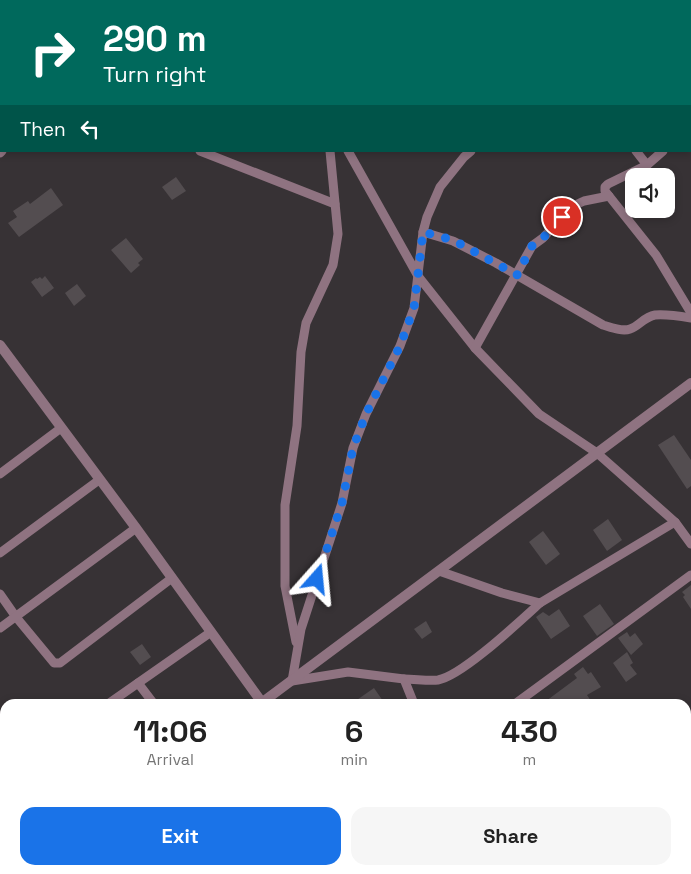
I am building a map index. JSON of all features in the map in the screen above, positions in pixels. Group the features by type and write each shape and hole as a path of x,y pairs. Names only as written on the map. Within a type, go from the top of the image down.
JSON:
{"street":[{"path":"203,152 335,204"},
{"path":"297,647 285,586 285,505 297,426 301,352 306,323 333,266 338,234 330,152"},
{"path":"349,152 418,276 475,348 539,414 597,453 675,522 691,544"},
{"path":"292,681 301,629 342,503 353,448 366,414 400,346 414,308 423,232 427,217 440,187 470,152"},
{"path":"637,152 647,165"},
{"path":"662,152 647,165 605,186 609,196 656,255 691,314"},
{"path":"475,348 532,246 543,238 571,207 584,201 609,196"},
{"path":"423,232 453,240 602,325 619,329 630,329 640,321 653,315 691,318"},
{"path":"0,346 136,528 259,699"},
{"path":"267,699 691,383"},
{"path":"0,474 61,428"},
{"path":"0,552 99,480"},
{"path":"292,681 348,672 404,679 440,680 462,668 484,652 540,603 675,522"},
{"path":"0,628 136,528"},
{"path":"439,571 502,593 540,603"},
{"path":"523,699 691,575"},
{"path":"0,594 16,617 54,663 60,663 172,578"},
{"path":"115,699 212,632"},
{"path":"404,679 412,699"},
{"path":"138,683 150,699"}],"building":[{"path":"176,177 186,191 172,200 162,187"},
{"path":"51,188 63,205 19,237 8,223 17,217 13,211 28,201 30,204"},
{"path":"126,238 143,259 138,263 140,265 131,273 111,250"},
{"path":"45,276 54,288 42,297 31,282 36,278 40,277 42,279"},
{"path":"77,284 86,296 74,306 65,293"},
{"path":"674,435 691,460 691,486 687,489 658,445"},
{"path":"608,519 622,540 607,551 593,530"},
{"path":"543,531 560,554 546,565 529,542"},
{"path":"691,585 691,609 682,592"},
{"path":"600,604 614,624 597,636 583,616"},
{"path":"559,609 570,626 551,639 536,617 543,612 549,616"},
{"path":"426,621 432,632 422,639 414,629"},
{"path":"627,632 630,637 635,633 643,644 631,655 618,638"},
{"path":"142,644 151,657 140,665 130,652"},
{"path":"627,652 633,663 630,665 637,674 626,682 613,663"},
{"path":"583,667 588,674 591,672 601,687 587,695 590,699 549,699 577,678 574,674"},
{"path":"374,688 382,699 358,699"}],"route":[{"path":"317,579 342,503 353,448 366,414 400,346 414,308 423,232 453,240 517,275 532,246 543,238 562,217"}]}
